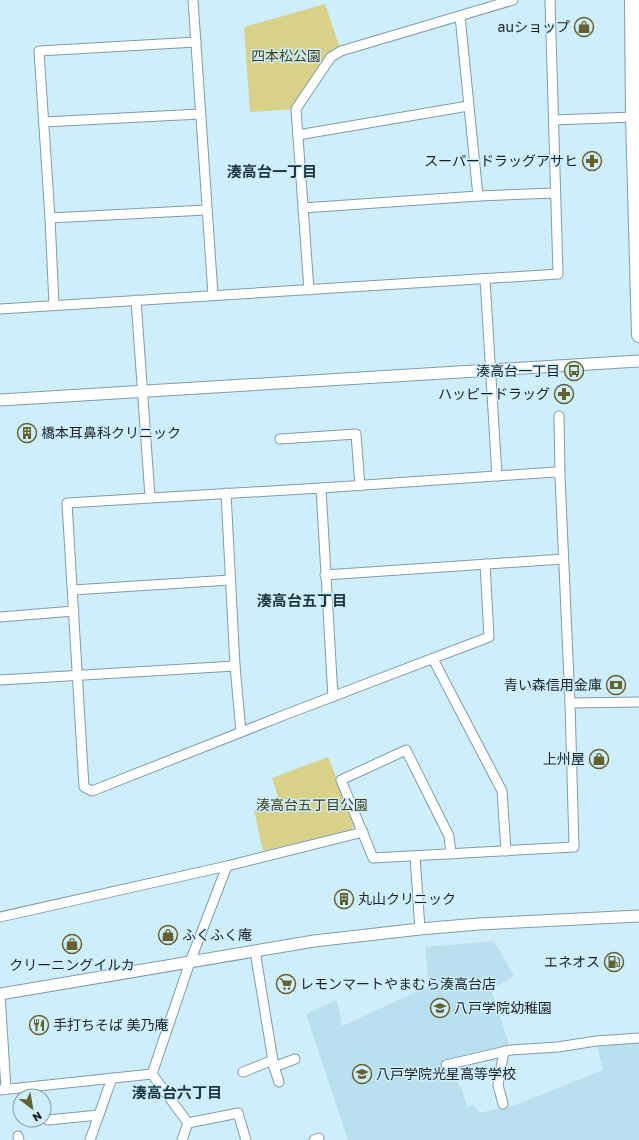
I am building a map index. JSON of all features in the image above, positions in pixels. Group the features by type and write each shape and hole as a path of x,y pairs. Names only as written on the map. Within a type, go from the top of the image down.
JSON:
{"main road":[{"path":"632,0 633,117 639,335"}],"street":[{"path":"193,0 206,210 213,295"},
{"path":"308,290 296,109 331,57 341,51 513,0"},
{"path":"0,309 558,274 550,0"},
{"path":"460,16 478,196"},
{"path":"54,305 39,51 196,42"},
{"path":"298,135 468,106"},
{"path":"44,122 200,114"},
{"path":"554,120 633,117"},
{"path":"303,208 478,196 555,193"},
{"path":"50,218 206,210"},
{"path":"485,279 497,476"},
{"path":"136,300 150,498"},
{"path":"0,400 639,361"},
{"path":"451,854 450,836 406,750 341,780 373,858 415,856 506,851 574,847 559,416"},
{"path":"280,439 356,434 360,486"},
{"path":"485,564 489,637 92,791 84,787 67,503 360,486 555,472 560,476"},
{"path":"321,488 333,697"},
{"path":"226,493 235,666 241,732"},
{"path":"325,575 563,559"},
{"path":"73,590 230,580"},
{"path":"0,617 74,611"},
{"path":"433,659 502,791 506,851"},
{"path":"0,680 235,666"},
{"path":"570,703 639,702"},
{"path":"0,917 227,866 363,832"},
{"path":"415,856 420,929"},
{"path":"152,1074 190,962 227,866"},
{"path":"0,994 314,941 478,924 639,916"},
{"path":"255,951 274,1064 279,1082"},
{"path":"0,987 3,1090 152,1074"},
{"path":"446,1065 504,1051 639,1038"},
{"path":"503,1104 498,1085 504,1051"},
{"path":"243,1072 295,1059"},
{"path":"152,1074 188,1123"},
{"path":"90,1140 112,1078"},
{"path":"188,1123 238,1113 246,1140"},
{"path":"52,1120 99,1115"},
{"path":"182,1140 188,1123"}],"shaded area":[{"name":"八戸学院光星高等学校","path":"494,941 514,976 491,989 511,1050 446,1066 462,1089 467,1107 474,1105 478,1113 513,1106 603,1070 596,1041 639,1038 639,1140 348,1140 306,1014 337,1000 342,1026 429,986 425,947"}],"green space":[{"name":"四本松公園","path":"325,4 341,51 296,109 250,112 244,27"},
{"name":"湊高台五丁目公園","path":"328,757 355,824 351,830 263,851 254,810 280,803 272,778"}],"place":[{"name":"auショップ","path":"584,27"},
{"name":"スーパードラッグアサヒ","path":"592,161"},
{"name":"湊高台一丁目","path":"574,371"},
{"name":"ハッピードラッグ","path":"564,394"},
{"name":"橋本耳鼻科クリニック","path":"27,433"},
{"name":"青い森信用金庫","path":"616,685"},
{"name":"上州屋","path":"599,759"},
{"name":"丸山クリニック","path":"344,899"},
{"name":"ふくふく庵","path":"168,935"},
{"name":"クリーニングイルカ","path":"72,944"},
{"name":"エネオス","path":"614,962"},
{"name":"レモンマートやまむら湊高台店","path":"286,984"},
{"name":"八戸学院幼稚園","path":"440,1008"},
{"name":"手打ちそば 美乃庵","path":"39,1025"},
{"name":"八戸学院光星高等学校","path":"362,1074"}],"district":[{"name":"湊高台一丁目","path":"272,172"},
{"name":"湊高台五丁目","path":"302,601"},
{"name":"湊高台六丁目","path":"177,1093"}]}
